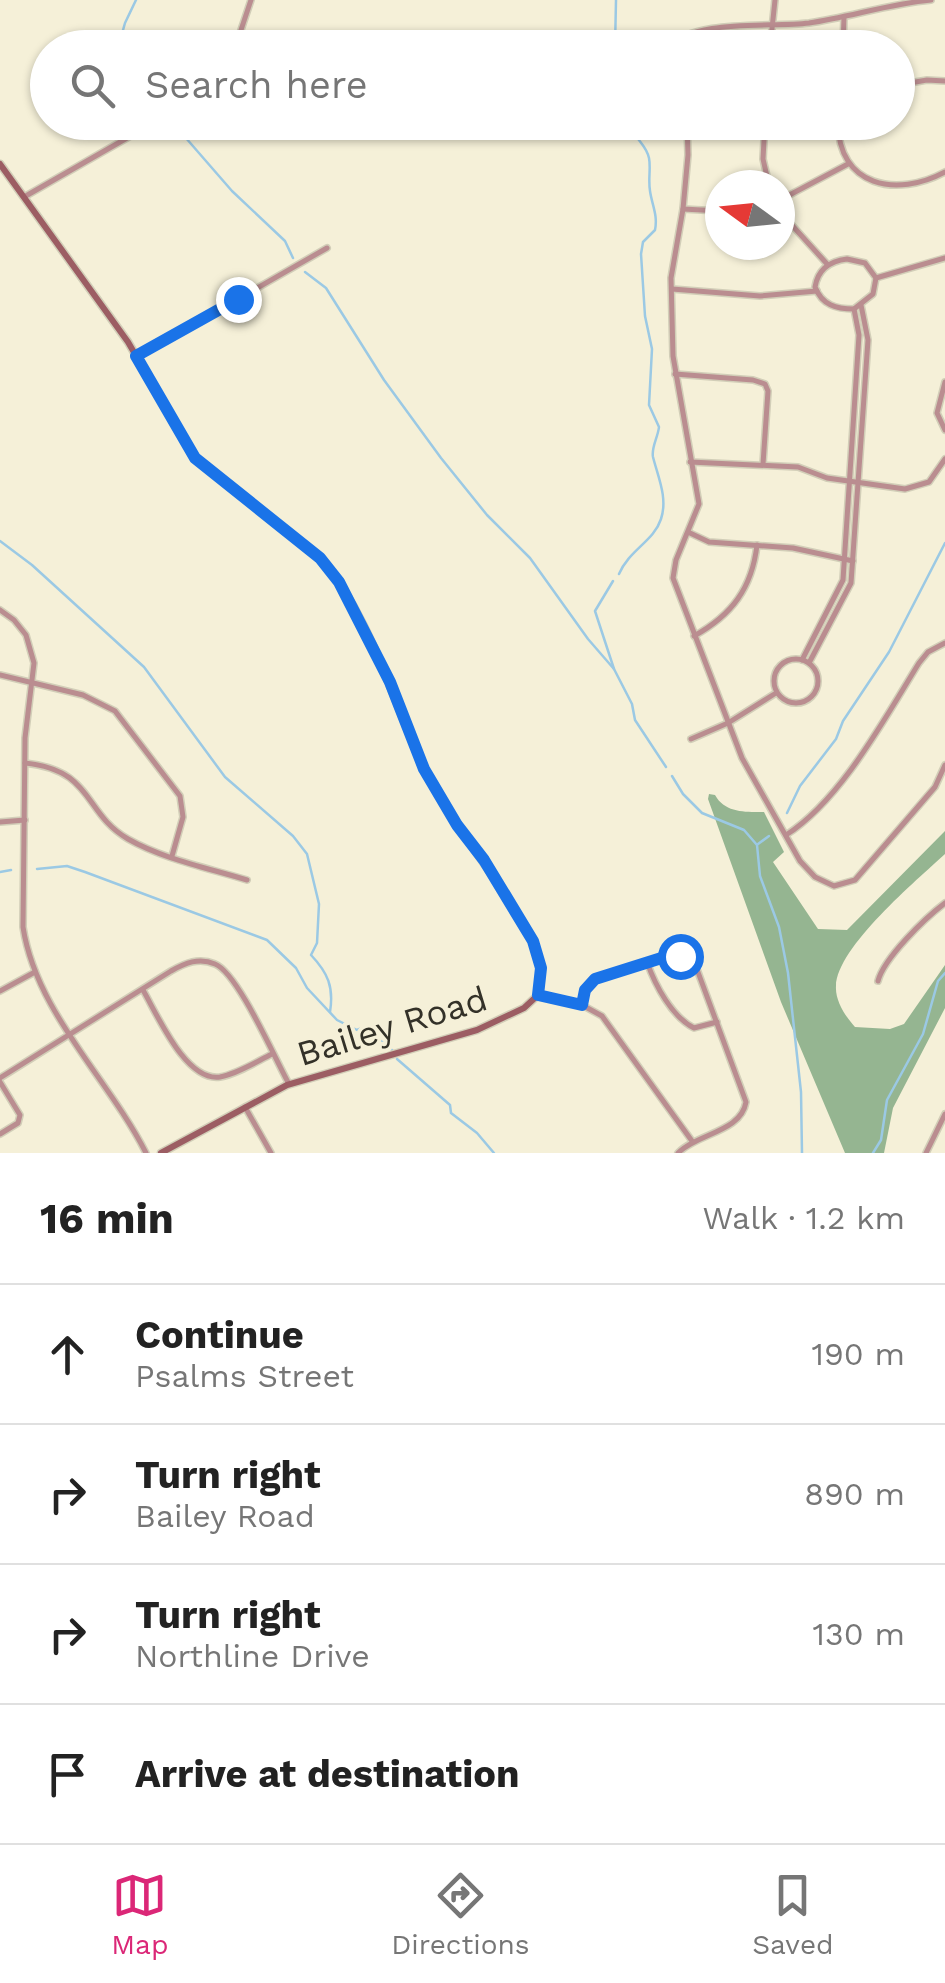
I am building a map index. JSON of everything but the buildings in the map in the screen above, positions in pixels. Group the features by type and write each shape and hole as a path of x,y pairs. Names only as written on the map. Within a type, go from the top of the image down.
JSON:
{"street":[{"path":"241,30 251,0"},
{"path":"771,30 775,0"},
{"path":"723,30 772,23 798,24 931,0"},
{"path":"844,17 844,30"},
{"path":"915,82 945,82"},
{"path":"24,197 124,140"},
{"path":"688,140 672,290 675,374 698,504 676,560 674,578 742,758 800,861 816,877 834,886 856,880 935,787 945,765"},
{"path":"764,140 766,170"},
{"path":"838,140 849,163 871,182 920,184 945,172"},
{"path":"795,192 849,163"},
{"name":"Bailey Road","path":"0,164 136,356 195,458 320,558 339,582 390,682 424,769 533,941 541,968 538,995 524,1008 477,1030 289,1084 161,1153"},
{"path":"683,208 705,210"},
{"path":"795,229 828,265"},
{"path":"136,356 327,248"},
{"path":"876,278 945,258"},
{"path":"841,260 859,261 870,267 876,278 873,294 857,307 830,306 817,291 816,281 828,265 841,260"},
{"path":"672,290 760,296 817,291"},
{"path":"806,662 840,588 859,335 857,307"},
{"path":"806,662 847,594 853,561 868,340 857,307"},
{"path":"675,374 765,384 768,390 763,464"},
{"path":"945,382 937,413 945,430"},
{"path":"690,462 798,466 827,478 896,489 922,486 935,476 945,459"},
{"path":"689,533 710,542 792,548 853,561"},
{"path":"694,636 716,624 740,598 754,564 756,545"},
{"path":"0,610 20,626 30,644 24,927 35,972 146,1153"},
{"path":"786,836 803,824 869,746 918,662 945,643"},
{"path":"793,660 806,662 816,674 811,698 788,702 776,693 778,670 793,660"},
{"path":"0,675 101,702 115,711 180,796 182,817 172,856"},
{"path":"691,739 728,723 776,693"},
{"path":"25,763 72,777 120,833 172,856 247,880"},
{"path":"0,822 24,820"},
{"path":"878,981 895,955 945,903"},
{"path":"582,1005 585,990 595,979 671,955 695,964 745,1094 745,1110 734,1123 692,1141 678,1153"},
{"path":"0,1134 18,1123 20,1115 0,1080 189,962 217,964 237,984 289,1084"},
{"path":"648,962 655,982 684,1022 694,1028 717,1022"},
{"path":"0,991 35,972"},
{"path":"143,990 186,1062 197,1072 210,1077 224,1076 272,1054"},
{"path":"538,995 582,1005 602,1016 692,1141"},
{"path":"244,1107 271,1153"},
{"path":"926,1153 945,1114"}],"green space":[{"path":"709,794 730,808 764,812 784,852 773,862 818,929 847,930 945,831 945,854 864,934 840,970 836,986 839,1003 855,1027 890,1029 904,1024 945,965 945,1008 893,1108 884,1153 845,1153 781,1002"}],"waterway":[{"path":"123,30 136,0"},
{"path":"615,30 616,0"},
{"path":"188,140 232,191 285,241 293,258"},
{"path":"619,574 658,527 663,503 653,454 659,427 649,405 652,349 645,316 641,254 643,242 655,230 656,220 649,187 649,158 640,140"},
{"path":"305,272 326,288 384,380 441,458 487,515 530,558 614,669"},
{"path":"0,541 32,565 144,667 225,777 293,836 307,854 319,904 317,943 311,955 328,981 330,1012"},
{"path":"787,813 800,786 836,739 843,721 889,652 945,543"},
{"path":"613,581 595,611 635,720 666,767"},
{"path":"672,776 702,813 744,830 757,845 760,876 779,927 788,973 801,1092 802,1153"},
{"path":"758,844 769,836"},
{"path":"37,869 67,866 267,940 296,968 307,988 337,1020 357,1030 364,1027 393,1051"},
{"path":"0,872 11,870"},
{"path":"873,1153 881,1140 887,1100 923,1034 938,981 945,973"},
{"path":"397,1059 450,1105 451,1113 477,1133 494,1153"}],"route":[{"path":"238,299 136,356 195,458 320,558 339,582 390,682 424,769 533,941 541,968 538,995 582,1005 585,990 595,979 671,955 680,956"}]}
